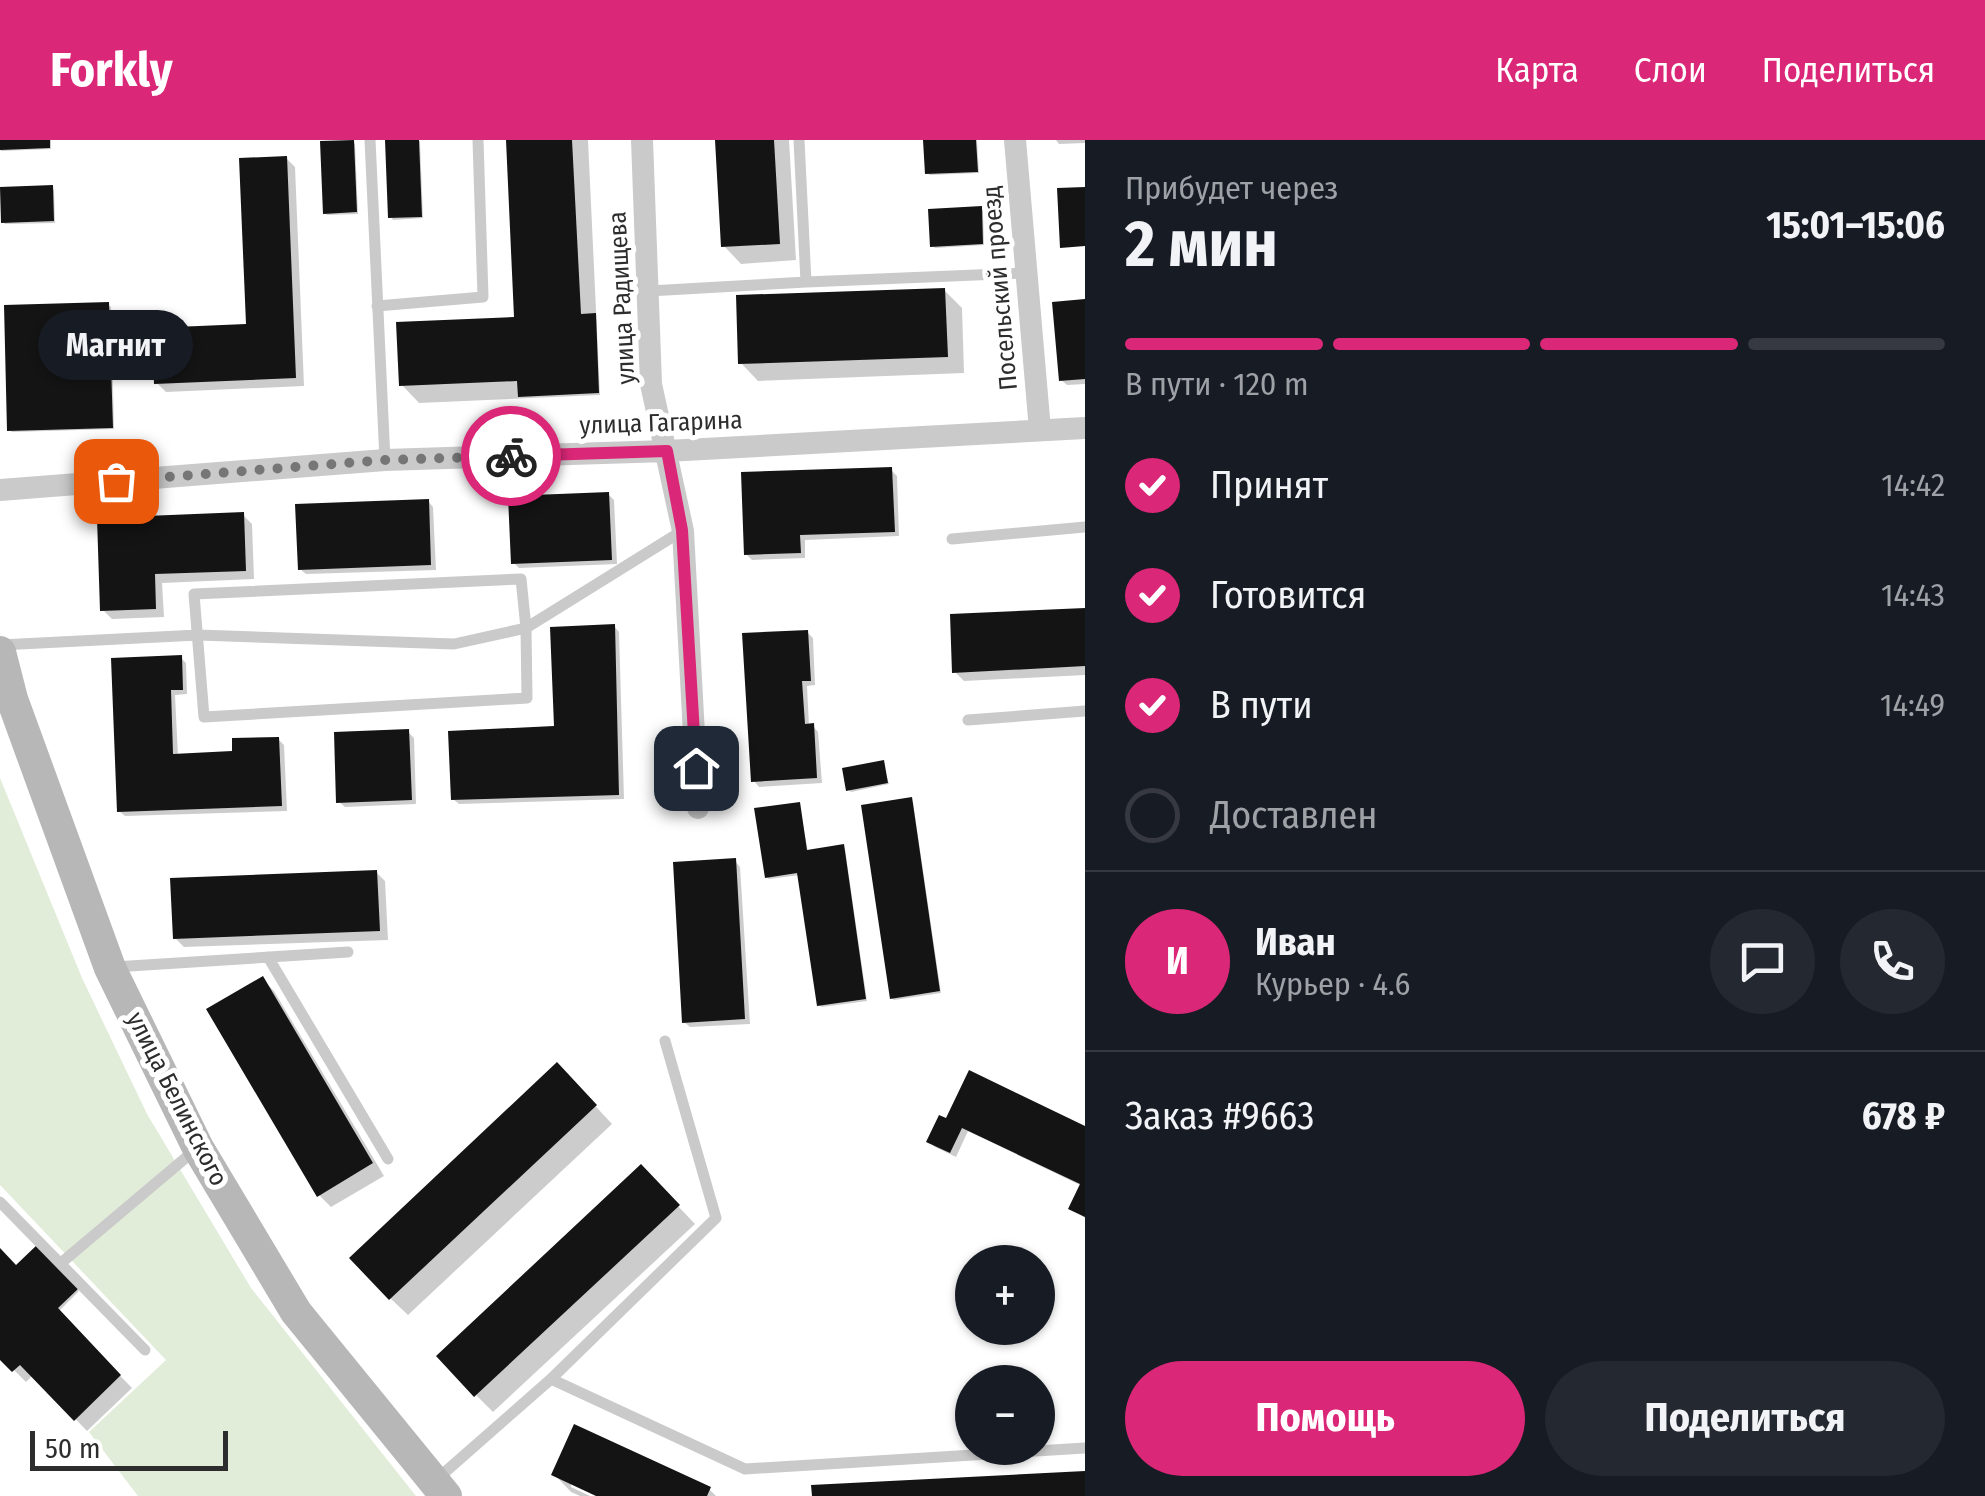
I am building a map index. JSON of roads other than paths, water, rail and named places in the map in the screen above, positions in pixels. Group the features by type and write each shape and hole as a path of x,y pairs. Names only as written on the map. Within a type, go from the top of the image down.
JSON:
{"street":[{"name":"улица Радищева","path":"642,140 651,384 682,530 698,808"},
{"name":"Посельский проезд","path":"1015,140 1040,430"},
{"name":"улица Гагарина","path":"0,490 385,460 667,451 1085,428"},
{"name":"улица Белинского","path":"0,648 12,699 110,968 198,1148 296,1312 440,1489"}],"lane":[{"path":"370,140 385,460"},
{"path":"377,306 483,297 478,140"},
{"path":"798,140 806,282"},
{"path":"648,291 1026,273"},
{"path":"952,539 1085,527"},
{"path":"0,648 198,635 454,644 526,628 682,530"},
{"path":"521,580 526,628 527,698 204,717 194,594 521,580"},
{"path":"968,720 1085,711"},
{"path":"110,968 348,952"},
{"path":"268,957 388,1159"},
{"path":"440,1489 716,1218 665,1041"},
{"path":"61,1264 198,1148"},
{"path":"0,1202 146,1350"},
{"path":"550,1379 745,1470 1085,1448"}],"place":[{"name":"Магнит","path":"116,481"}]}
